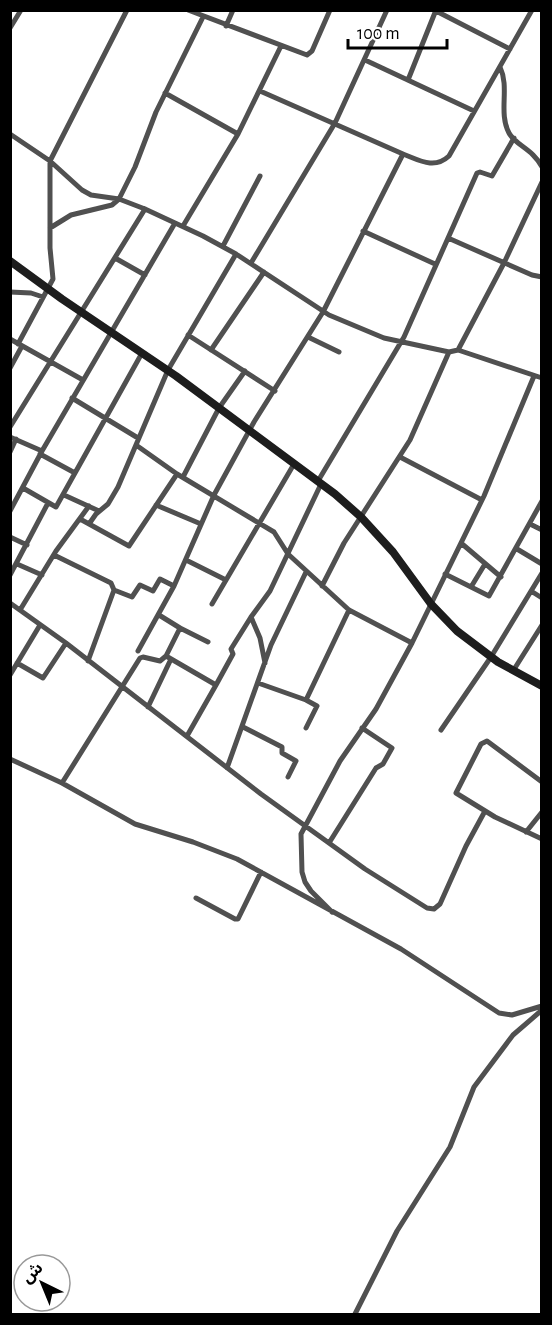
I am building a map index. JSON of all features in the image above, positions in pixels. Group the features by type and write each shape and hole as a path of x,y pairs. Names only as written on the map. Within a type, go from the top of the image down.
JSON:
{"street":[{"path":"10,28 21,10"},
{"path":"10,368 54,275 50,228 50,161 127,10"},
{"path":"188,10 309,55 330,10"},
{"path":"226,26 233,10"},
{"path":"251,263 335,123 387,10"},
{"path":"260,91 403,154 430,164 443,161 451,153 532,10"},
{"path":"408,80 436,11 510,49"},
{"path":"50,228 71,215 112,205 119,199 135,167 151,123 203,17"},
{"path":"183,226 238,134 281,46"},
{"path":"365,60 474,111"},
{"path":"500,68 504,78 504,115 509,133 533,153 542,167"},
{"path":"165,93 238,134"},
{"path":"10,134 50,161 82,190 101,197 119,199 146,209 223,246 323,312 361,330 400,342 449,352 458,350 539,377 412,643 376,709 340,761 305,826 300,842 305,882 332,912"},
{"path":"187,736 233,654 231,649 267,596 320,482 400,342 477,172 492,176 513,138"},
{"path":"138,651 174,586 214,495 249,432 323,312 403,154"},
{"path":"223,246 260,176"},
{"path":"458,350 504,263 542,182"},
{"path":"10,427 146,209"},
{"path":"10,511 72,398 175,223"},
{"path":"363,231 435,264"},
{"path":"448,238 531,275 542,277"},
{"path":"89,524 108,504 118,487 168,370 236,254"},
{"path":"115,258 145,275"},
{"path":"10,261 168,370 249,432 320,482 361,517 407,569 431,604 457,631 491,657 542,686"},
{"path":"211,350 264,272"},
{"path":"10,292 31,293 44,297"},
{"path":"188,335 275,391"},
{"path":"309,337 339,352"},
{"path":"10,339 83,380"},
{"path":"322,586 361,517 400,457 434,390 449,352"},
{"path":"23,488 56,507 142,353"},
{"path":"80,519 129,546 156,505 180,475 219,408 245,371"},
{"path":"72,398 138,438"},
{"path":"10,452 13,438 75,473"},
{"path":"136,445 180,475 274,532 288,554 349,610 412,643"},
{"path":"400,457 482,500"},
{"path":"212,604 294,464"},
{"path":"64,495 99,511"},
{"path":"445,574 489,596 542,501"},
{"path":"10,575 48,503"},
{"path":"156,505 201,524"},
{"path":"20,610 54,555 89,506"},
{"path":"530,524 542,530"},
{"path":"10,537 27,544"},
{"path":"461,543 501,577"},
{"path":"517,549 542,564"},
{"path":"54,555 111,583 114,590 88,661"},
{"path":"186,560 226,580"},
{"path":"17,564 42,575"},
{"path":"471,587 485,564"},
{"path":"227,768 271,645 306,572"},
{"path":"441,730 491,657 542,573"},
{"path":"114,590 132,597 140,585 153,591 160,579 174,586"},
{"path":"531,591 542,598"},
{"path":"10,603 66,643 305,826 365,869 427,908 434,909 440,904 466,846 485,811"},
{"path":"306,700 349,610"},
{"path":"159,615 208,642"},
{"path":"251,617 260,638 265,664"},
{"path":"10,675 40,625"},
{"path":"513,670 542,625"},
{"path":"147,707 180,628"},
{"path":"17,663 43,678 66,643"},
{"path":"62,783 140,658 160,661 168,658"},
{"path":"168,658 216,686"},
{"path":"258,683 317,705 306,728"},
{"path":"243,727 282,747 282,753 296,760 288,777"},
{"path":"329,843 376,768 383,764 392,748 362,728"},
{"path":"542,782 490,742 483,742 456,794 542,839"},
{"path":"10,759 62,783 135,824 194,842 237,859 401,949 499,1013 512,1015 542,1005"},
{"path":"526,831 542,812"},
{"path":"196,898 235,920 238,919 261,872"},
{"path":"355,1314 397,1231 450,1147 474,1087 513,1035 542,1010"}]}
